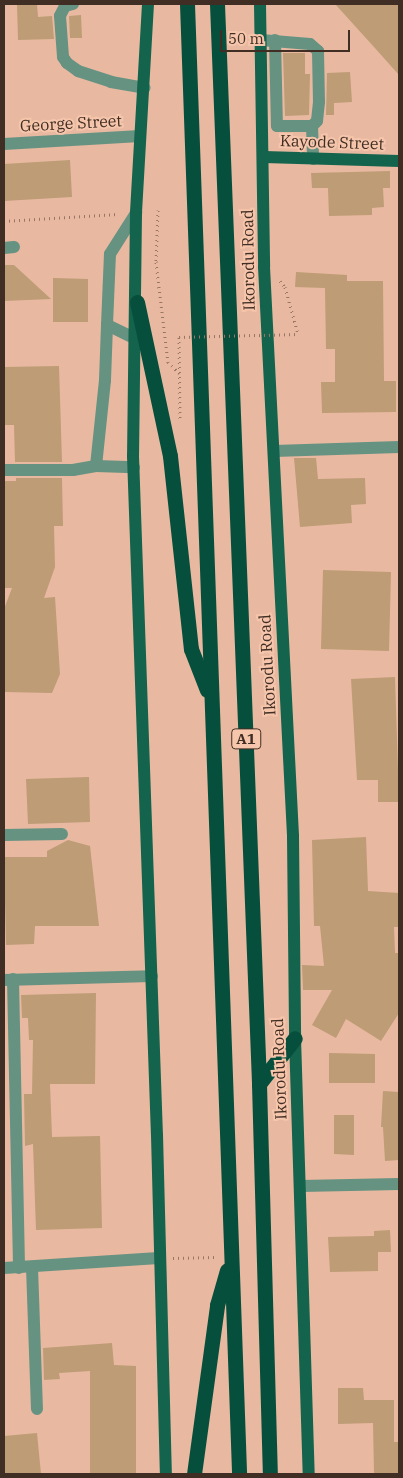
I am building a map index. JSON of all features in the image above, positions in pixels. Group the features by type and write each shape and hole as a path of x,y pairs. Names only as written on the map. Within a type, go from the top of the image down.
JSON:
{"highway":[{"name":"A1","path":"187,4 239,1474"},
{"name":"Ikorodu Road","path":"217,4 259,1084 270,1474"},
{"path":"137,302 170,456 191,649 211,702"},
{"path":"259,1084 295,1038"},
{"path":"194,1474 217,1305 230,1257"}],"main road":[{"path":"148,4 136,213 137,302 134,338 134,467 152,976 166,1474"},
{"name":"Ikorodu Road","path":"260,4 264,156 264,267 293,836 295,1038 309,1474"},
{"name":"Kayode Street","path":"264,156 399,161"}],"street":[{"path":"73,4 65,6 60,16 63,57 67,63 78,71 106,80 144,88"},
{"path":"261,40 275,40 310,44 318,51 319,102 317,121 312,126 277,126 275,40"},
{"path":"312,126 314,159"},
{"name":"George Street","path":"4,144 140,136"},
{"path":"96,466 107,325 110,254 136,213"},
{"path":"107,325 134,338"},
{"path":"274,451 399,448"},
{"path":"4,470 73,470 96,466 134,467"},
{"path":"4,835 62,834"},
{"path":"37,1409 25,1267 8,980 152,976"},
{"path":"301,1186 399,1184"},
{"path":"4,1268 160,1258"}],"path":[{"path":"158,210 156,262 168,362 179,373"},
{"path":"4,221 136,213"},
{"path":"180,428 179,337 298,334 286,287"},
{"path":"160,1258 230,1257"}],"building":[{"path":"37,4 38,17 52,16 54,39 18,40 17,5"},
{"path":"335,4 399,4 399,75 374,47"},
{"path":"81,15 82,38 70,38 69,16"},
{"path":"283,53 305,53 305,74 310,74 309,115 285,116"},
{"path":"350,72 352,102 334,103 334,115 326,115 327,73"},
{"path":"70,160 72,197 4,201 4,164"},
{"path":"390,171 390,188 383,188 384,207 372,208 372,215 329,216 328,188 312,188 311,173"},
{"path":"4,265 14,265 51,299 4,301"},
{"path":"296,272 347,275 347,281 383,281 384,381 396,381 396,412 322,413 321,382 335,382 335,349 326,349 325,288 295,287"},
{"path":"53,278 88,279 88,322 53,322"},
{"path":"59,366 62,462 15,462 14,425 4,425 4,367"},
{"path":"294,458 316,458 318,479 365,478 366,504 351,505 352,523 300,527"},
{"path":"16,478 62,478 63,526 54,526 55,567 44,598 55,597 60,674 52,693 5,692 4,609 12,588 4,588 4,481 16,481"},
{"path":"323,570 391,572 389,651 321,649"},
{"path":"395,677 399,802 378,802 378,780 357,780 351,679"},
{"path":"89,777 90,822 28,824 26,779"},
{"path":"366,837 368,891 399,893 399,927 394,927 395,953 399,953 399,1013 381,1041 346,1019 336,1038 312,1025 332,990 303,990 302,965 324,966 320,926 314,926 312,840"},
{"path":"68,840 90,846 99,926 35,926 34,944 6,945 4,857 47,857 47,851"},
{"path":"96,993 95,1084 50,1084 52,1137 100,1136 102,1228 36,1230 33,1144 25,1146 24,1094 32,1094 33,1040 29,1040 28,1018 22,1018 21,995"},
{"path":"329,1053 375,1054 375,1083 329,1083"},
{"path":"383,1091 399,1092 399,1160 385,1161 383,1127 381,1127"},
{"path":"334,1115 354,1115 354,1155 334,1154"},
{"path":"390,1230 391,1252 378,1252 378,1271 330,1272 328,1237 374,1236 374,1231"},
{"path":"112,1343 114,1365 136,1366 136,1474 90,1474 90,1371 59,1373 60,1379 44,1380 43,1348"},
{"path":"338,1388 363,1388 364,1400 394,1400 394,1442 399,1442 399,1473 374,1473 373,1423 338,1424"},
{"path":"37,1433 41,1474 4,1474 4,1436"}]}
